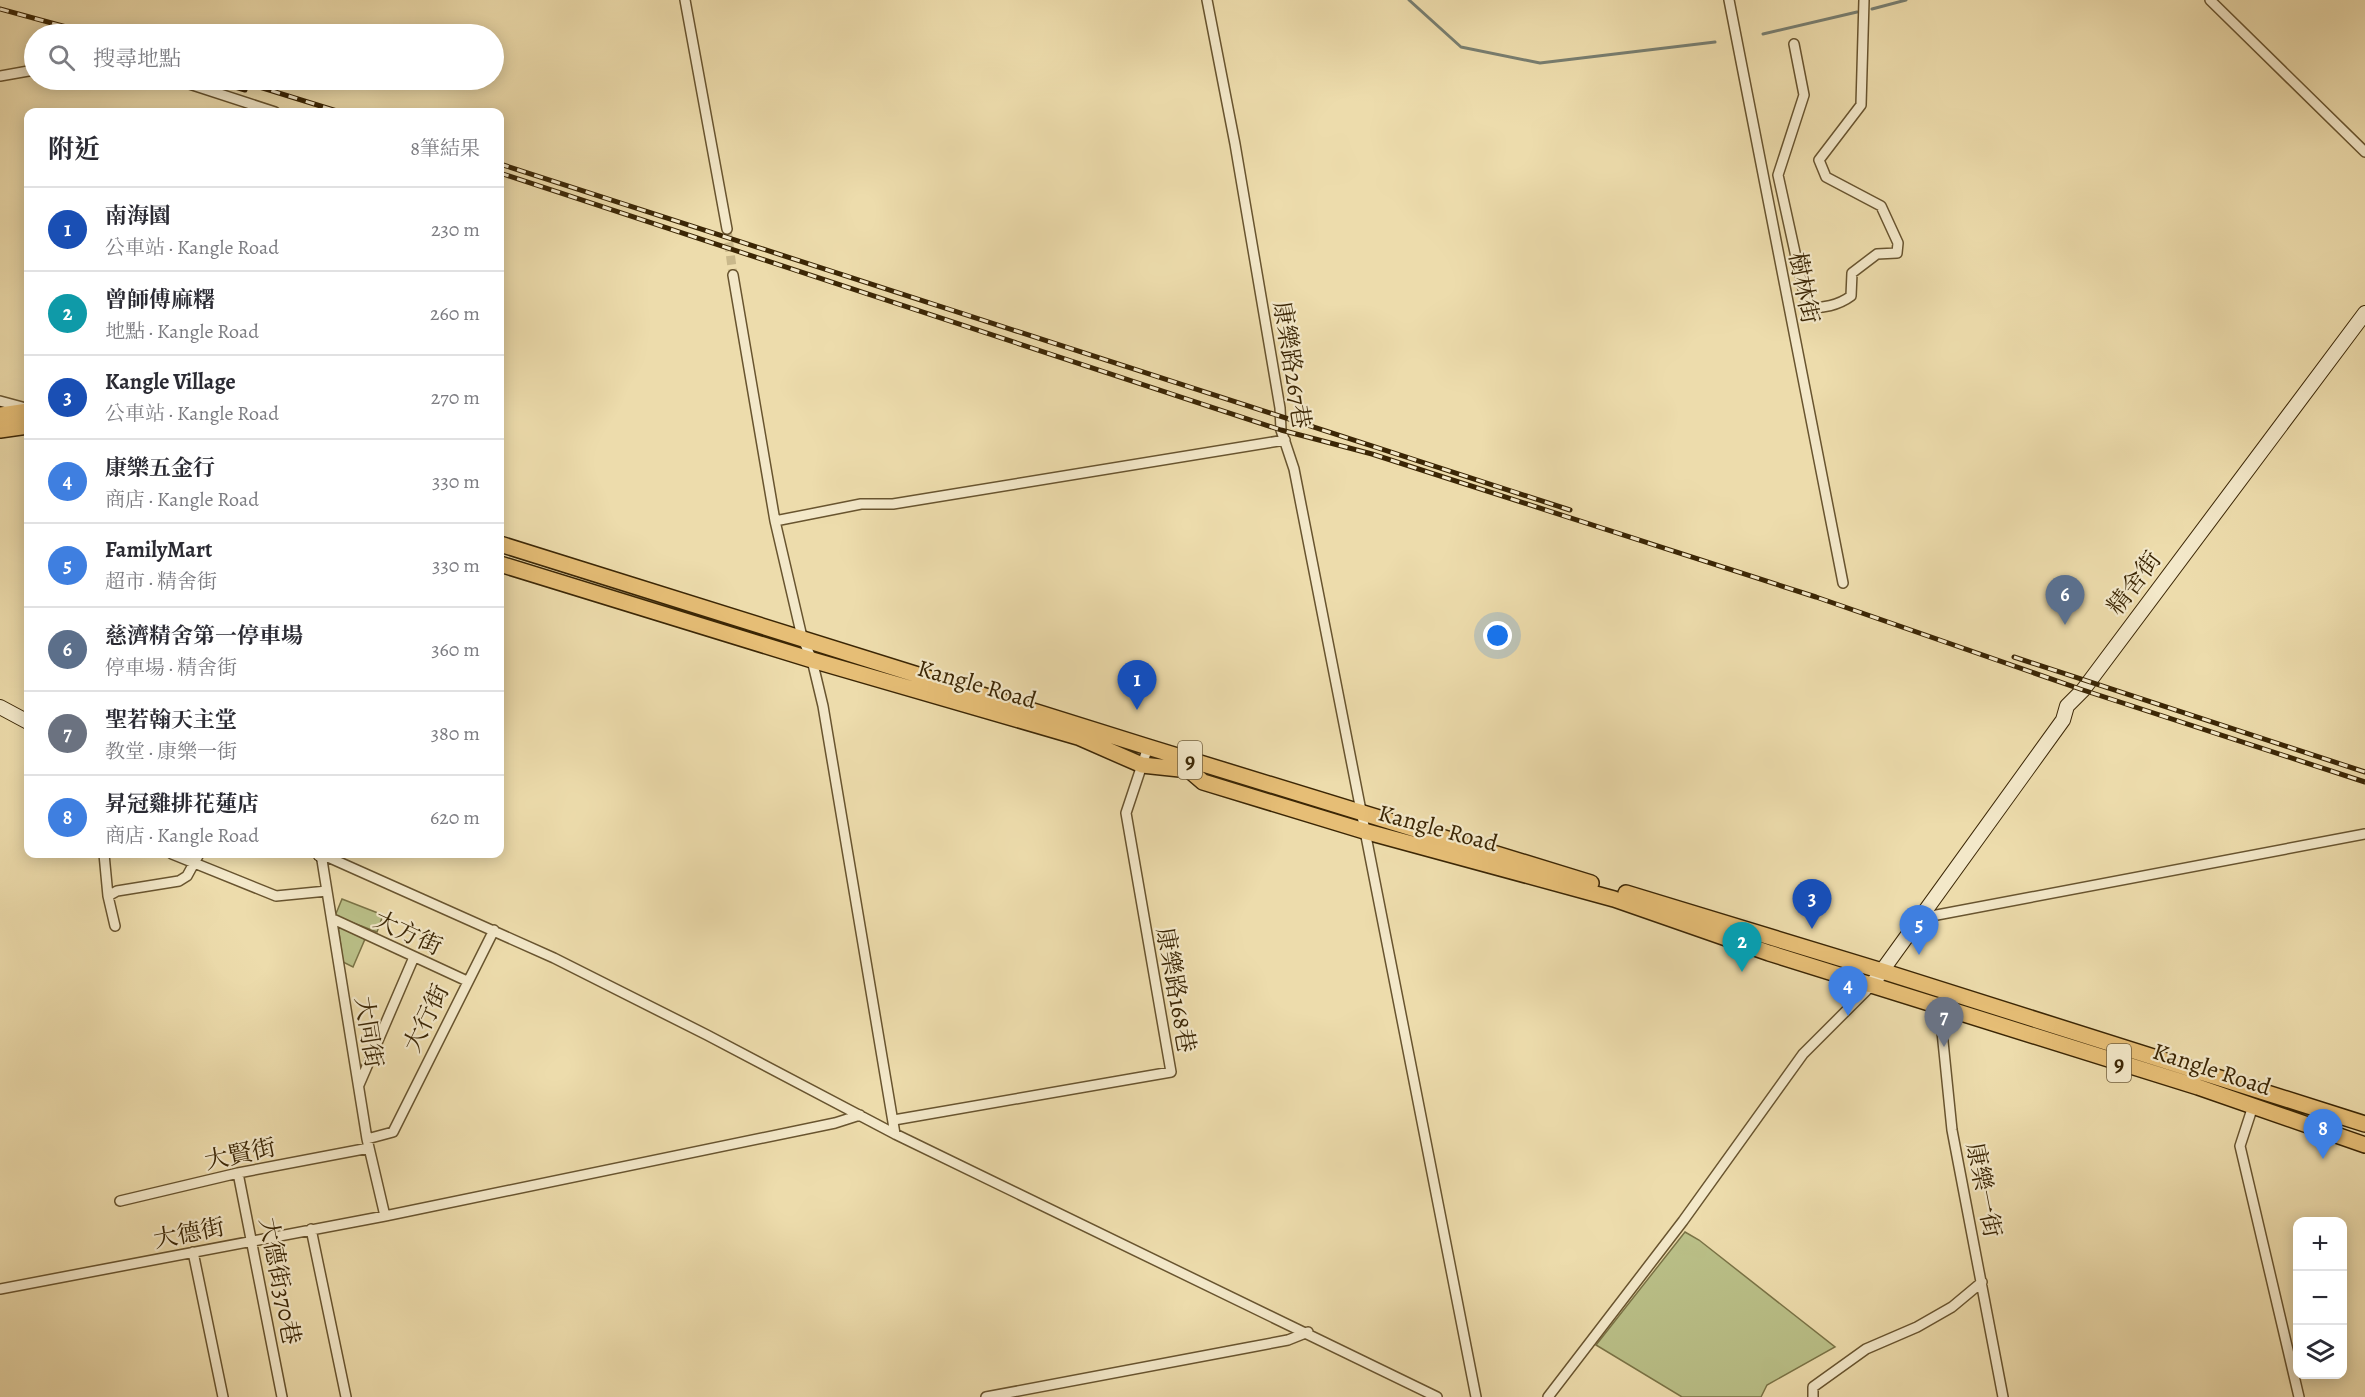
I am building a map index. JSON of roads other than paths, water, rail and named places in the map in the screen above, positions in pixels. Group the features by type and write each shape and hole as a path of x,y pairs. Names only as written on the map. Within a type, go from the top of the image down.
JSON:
{"main road":[{"path":"0,415 24,411"},
{"path":"0,430 24,427"},
{"name":"Kangle Road","path":"504,545 1361,813 1882,970 2365,1124"},
{"name":"Kangle Road","path":"504,565 812,660 1078,737 1142,765 1189,771 1203,782 1364,831 1614,899 1871,986 2253,1106 2365,1144"}],"street":[{"path":"685,0 727,229"},
{"name":"康樂路267巷","path":"1207,0 1235,144 1285,440 1294,469 1476,1397"},
{"name":"樹林街","path":"1729,0 1843,583"},
{"path":"1794,44 1804,95 1778,175 1807,307 1815,308 1842,303 1851,296 1852,273 1877,254 1897,253 1898,243 1881,206 1826,177 1819,160 1861,105 1864,0"},
{"path":"2210,0 2365,152"},
{"path":"0,76 24,72"},
{"path":"208,90 263,108"},
{"path":"733,275 775,521 802,637 812,660 823,706 895,1134"},
{"name":"精舍街","path":"1871,986 2062,720 2067,706 2084,690 2365,313"},
{"path":"0,401 24,409"},
{"path":"775,521 861,504 893,504 1285,440"},
{"path":"0,708 24,720"},
{"name":"康樂路168巷","path":"894,1120 1171,1072 1126,813 1148,747"},
{"path":"1921,918 2365,834"},
{"path":"104,858 108,896 115,926"},
{"path":"181,858 276,896 327,891"},
{"path":"108,896 117,891 178,881 187,876 197,858"},
{"name":"大同街","path":"322,858 368,1144 385,1216"},
{"path":"330,858 494,930 707,1035 895,1134 1308,1332 1437,1397"},
{"name":"大方街","path":"333,919 467,981"},
{"name":"大行街","path":"368,1144 393,1132 494,930"},
{"path":"358,1087 414,957"},
{"path":"1548,1397 1690,1212 1803,1054 1871,986"},
{"name":"康樂一街","path":"1943,991 1937,1006 1952,1130 2003,1397"},
{"path":"2253,1106 2240,1146 2299,1397"},
{"name":"大德街","path":"0,1289 385,1216 835,1123 860,1115"},
{"name":"大賢街","path":"120,1201 368,1144"},
{"name":"大德街370巷","path":"238,1173 282,1397"},
{"path":"311,1229 346,1397"},
{"path":"193,1252 223,1397"},
{"path":"1813,1392 1866,1349 1917,1327 1952,1307 1982,1282"},
{"path":"986,1397 1288,1340 1308,1332"}],"waterway":[{"path":"1409,0 1461,47 1540,63 1715,42"},
{"path":"1872,9 1906,0"},
{"path":"1763,34 1857,12"}],"tunnel":[{"path":"727,229 733,275"}],"railway":[{"path":"0,9 55,24"},
{"path":"269,90 327,108"},
{"path":"504,165 1570,510"},
{"path":"504,174 1281,430 1372,454 1816,597 2083,690 2365,782"},
{"path":"2014,657 2365,772"}],"place":[{"name":"慈濟精舍第一停車場","path":"2065,625"},
{"name":"南海園","path":"1137,710"},
{"name":"Kangle Village","path":"1812,929"},
{"name":"FamilyMart","path":"1919,955"},
{"name":"曾師傅麻糬","path":"1742,972"},
{"name":"康樂五金行","path":"1848,1016"},
{"name":"聖若翰天主堂","path":"1944,1047"},
{"name":"昇冠雞排花蓮店","path":"2323,1159"}]}
